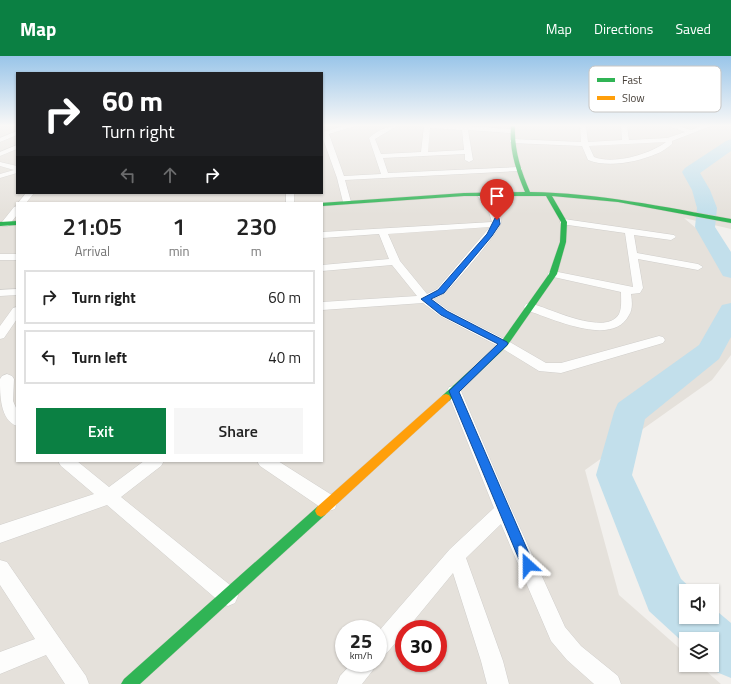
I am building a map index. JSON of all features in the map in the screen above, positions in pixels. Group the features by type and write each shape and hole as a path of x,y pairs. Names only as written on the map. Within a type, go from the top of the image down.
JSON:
{"street":[{"path":"332,155 341,178 347,202"},
{"path":"385,175 380,156 395,155"},
{"path":"468,155 470,170"},
{"path":"515,155 518,168 528,193"},
{"path":"590,155 591,158 598,161 635,158 646,155"},
{"path":"0,164 16,168"},
{"path":"341,178 518,168"},
{"path":"0,176 16,171"},
{"path":"323,204 528,193 604,198 731,221"},
{"path":"23,202 29,194"},
{"path":"129,684 228,596 504,344 553,274 562,242 564,222 548,194"},
{"path":"323,306 425,299 441,292 489,235 496,224 497,220 481,195"},
{"path":"3,224 16,210"},
{"path":"564,222 671,238"},
{"path":"3,224 16,224"},
{"path":"323,235 496,224"},
{"path":"382,231 395,262 425,299 444,313 504,344 536,365 544,368 561,368 659,340"},
{"path":"553,274 636,291 638,288 629,231"},
{"path":"633,255 698,267"},
{"path":"0,257 16,257"},
{"path":"323,268 395,262"},
{"path":"530,307 584,325 606,327 615,324 624,314 626,290"},
{"path":"0,293 16,292"},
{"path":"1,334 16,312"},
{"path":"1,334 16,332"},
{"path":"8,379 5,396 9,417"},
{"path":"454,391 503,510 558,634 574,653 610,684"},
{"path":"67,462 228,596"},
{"path":"0,534 108,497 155,462"},
{"path":"267,462 329,503"},
{"path":"387,637 456,555 503,510"},
{"path":"456,555 498,684"},
{"path":"0,569 52,643 78,684"},
{"path":"0,663 52,643"},
{"path":"348,684 358,672"}],"shaded area":[{"path":"0,155 16,155 16,194 323,194 323,155 731,155 731,229 684,218 731,258 731,355 712,380 585,470 619,595 679,648 679,672 707,672 721,684 0,684"}],"waterway":[{"path":"715,155 691,172 701,190 707,208 705,227 731,271"},
{"path":"679,608 665,595 614,475 630,412 709,352 731,311"},
{"path":"697,624 731,654"}],"traffic: fast":[{"path":"515,155 528,193"},
{"path":"323,204 464,195 521,193 549,194 572,195 618,201 731,221"},
{"path":"446,398 504,344 553,274 563,242 564,222 548,194"},
{"path":"0,224 16,223"},
{"path":"129,684 321,511"}],"traffic: slow":[{"path":"321,511 446,398"}],"route":[{"path":"497,220 489,235 441,292 425,299 444,313 504,344 454,391 503,510 528,565"}]}
